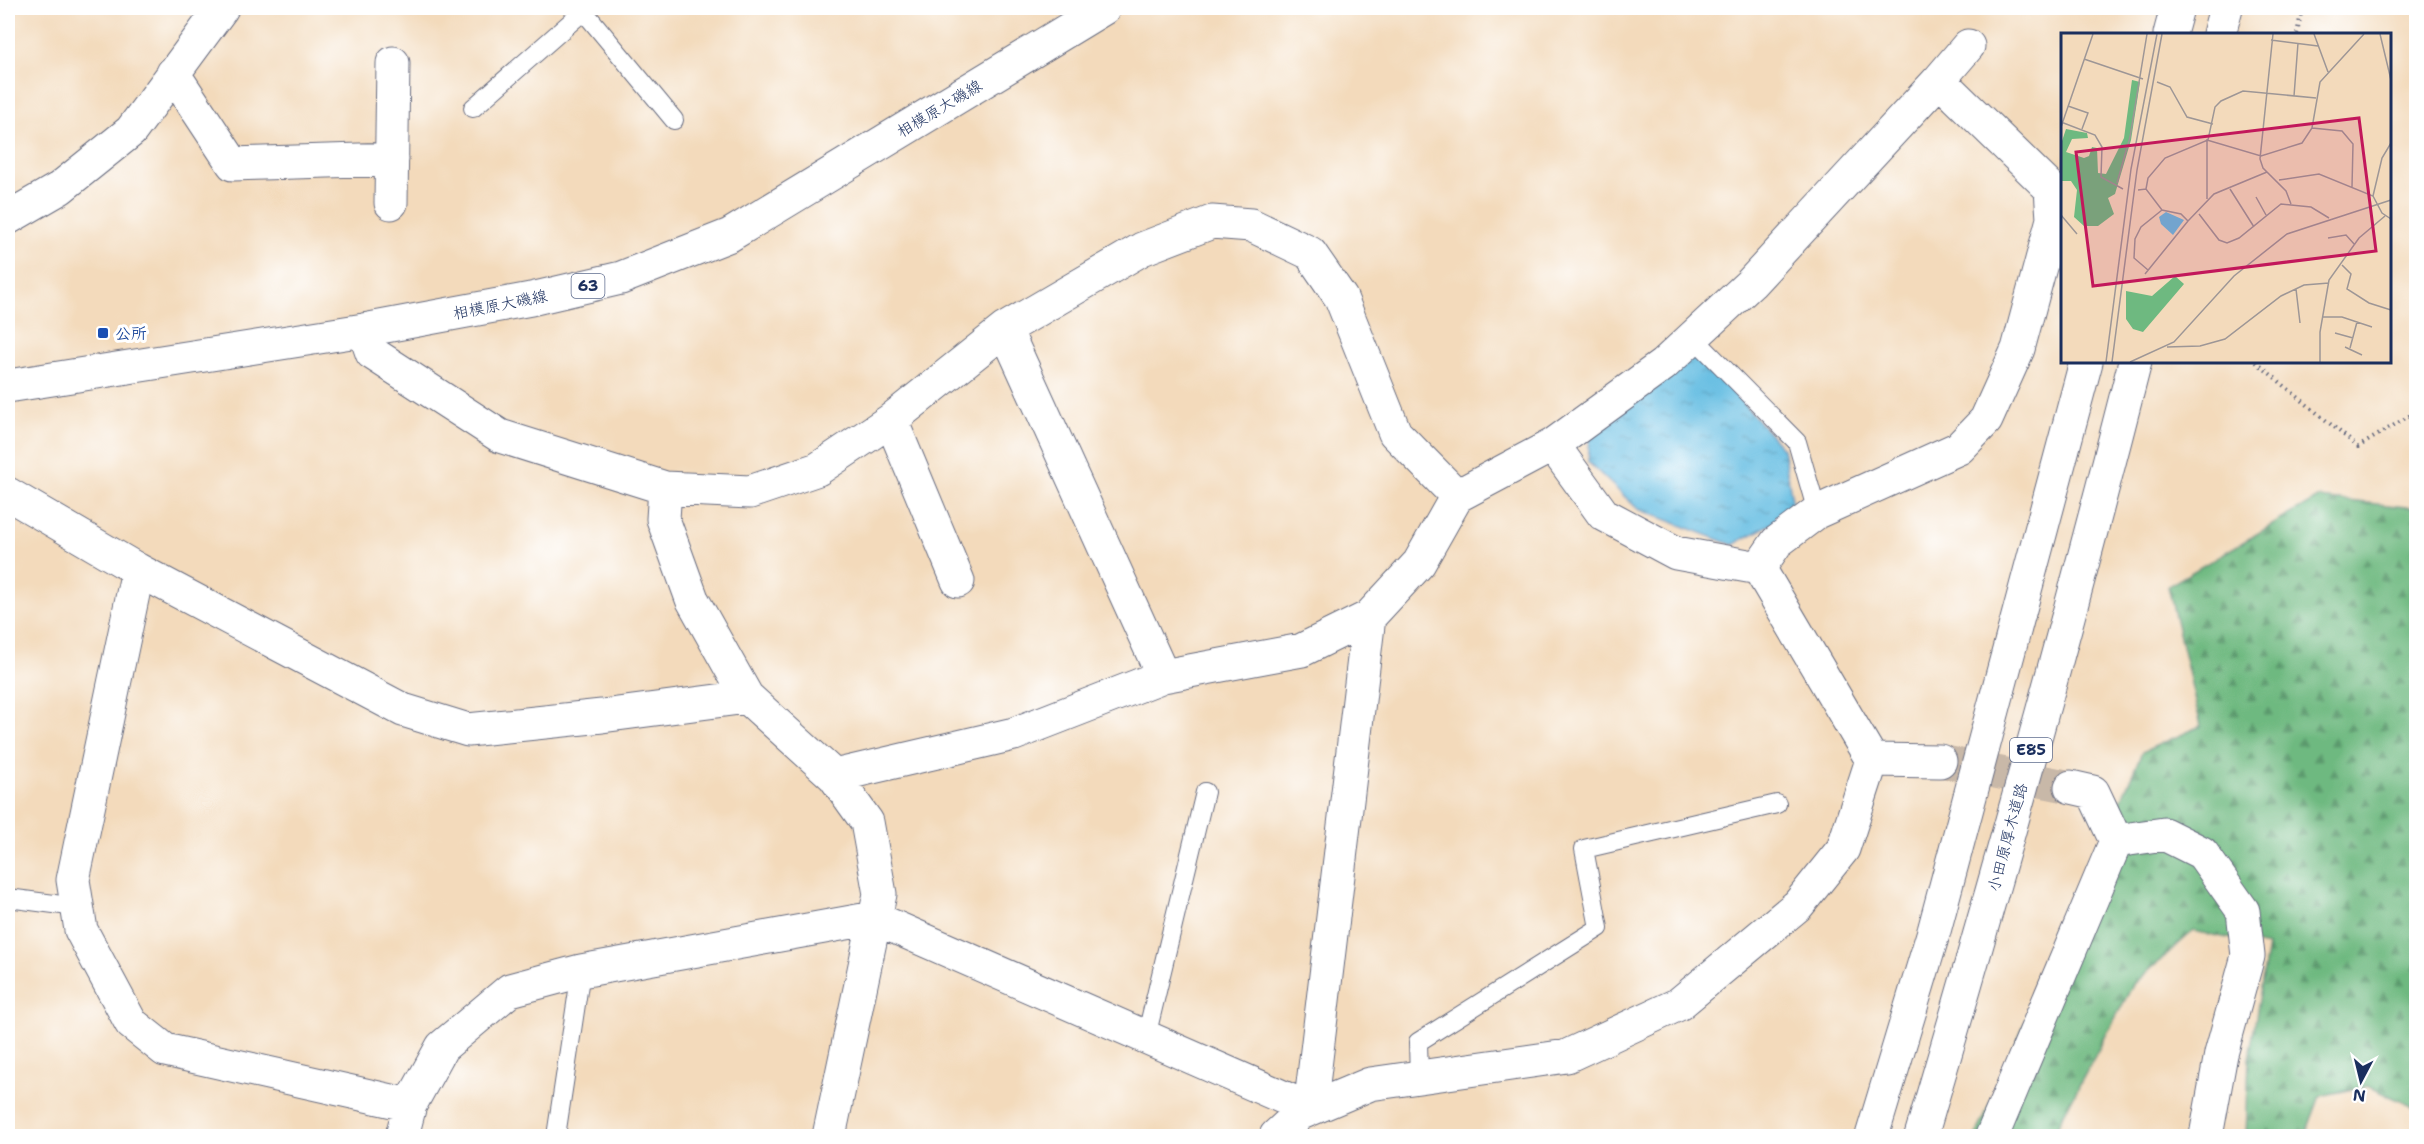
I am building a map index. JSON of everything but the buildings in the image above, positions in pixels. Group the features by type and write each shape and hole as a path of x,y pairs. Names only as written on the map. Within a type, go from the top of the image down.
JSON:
{"main road":[{"name":"相模原大磯線","path":"8,386 364,330 531,299 621,278 730,235 1104,8"},
{"path":"2170,33 2177,8"},
{"path":"2219,33 2226,8"},
{"path":"8,218 60,188 131,131 173,73 210,12"},
{"path":"834,776 1014,734 1163,676 1302,650 1369,617 1419,563 1456,496 1553,445 1663,365 1751,283 1968,46"},
{"path":"391,203 393,63"},
{"path":"173,73 233,164 392,159"},
{"path":"1759,568 1777,542 1817,512 1959,448 1986,420 2018,349 2053,219 2051,189 1939,80"},
{"path":"364,330 372,352 500,436 665,488 750,492 818,469 891,420 1005,329 1142,249 1212,222 1251,225 1310,253 1341,298 1395,433 1456,496"},
{"path":"1005,329 1163,676"},
{"name":"E85","path":"1872,1137 1934,931 2086,363"},
{"name":"小田原厚木道路","path":"1921,1137 1978,944 2082,567 2135,363"},
{"path":"891,420 958,581"},
{"path":"1276,1137 1301,1113 1371,1084 1567,1056 1679,1004 1798,905 1843,849 1872,760 1759,568 1676,553 1603,514 1553,445"},
{"path":"665,488 663,519 692,599 747,697 834,776 867,822 880,894 829,1137"},
{"path":"8,494 138,570 403,710 468,730 602,716 747,697"},
{"path":"138,570 73,880 81,930 131,1023 165,1050 410,1105"},
{"path":"1310,1109 1369,617"},
{"path":"1872,760 1940,761"},
{"path":"1992,1137 2116,841 2093,792 2071,787"},
{"path":"2116,841 2164,834 2202,853 2242,912 2248,956 2222,1054 2206,1137"},
{"path":"402,1137 410,1105 442,1047 510,990 581,971 874,918 1310,1109"}],"lane":[{"path":"473,108 584,8 674,120"},
{"path":"1693,337 1797,442 1817,512"},
{"path":"1146,1037 1206,792"},
{"path":"1419,1077 1418,1042 1599,928 1584,849 1778,804"},
{"path":"8,898 77,907"},
{"path":"556,1137 581,971"}],"path":[{"path":"2297,33 2302,8"},
{"path":"2257,363 2358,447 2409,416 2416,418"}],"green space":[{"path":"2318,498 2416,508 2416,1108 2368,1086 2320,1096 2305,1136 2246,1136 2249,1058 2268,946 2193,931 2133,985 2052,1136 1976,1136 2142,752 2201,726 2168,586"}],"water":[{"path":"1694,348 1783,449 1794,511 1733,545 1638,509 1588,462 1590,437"}],"tunnel":[{"path":"1940,761 2071,787"}],"place":[{"name":"公所","path":"103,333"}]}
